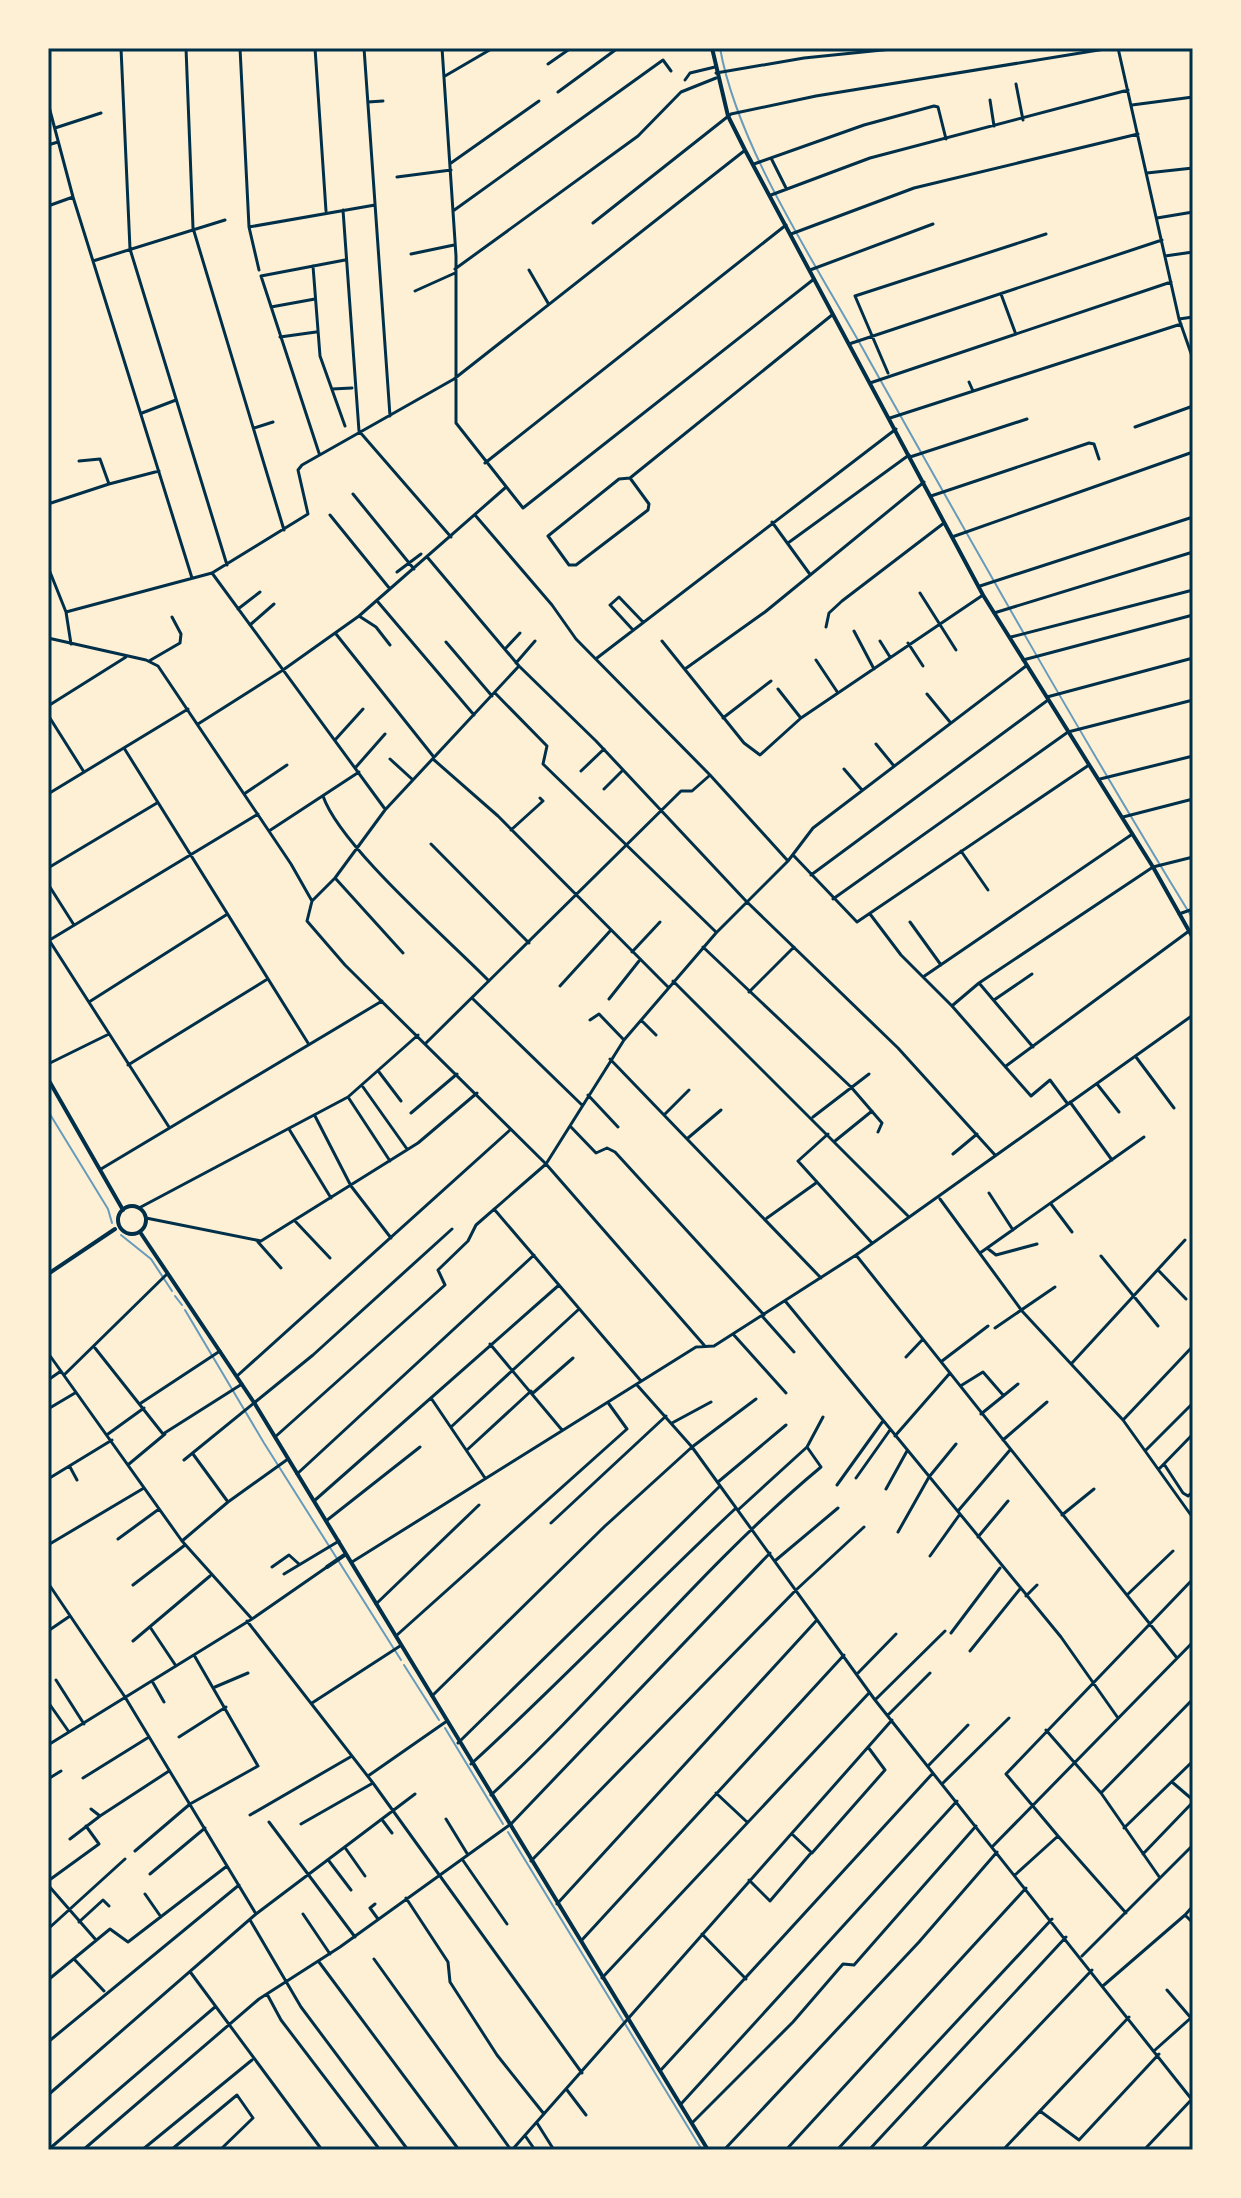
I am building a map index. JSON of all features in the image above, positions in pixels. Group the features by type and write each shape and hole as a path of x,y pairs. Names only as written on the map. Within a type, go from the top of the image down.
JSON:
{"street":[{"path":"121,48 130,249 227,565"},
{"path":"186,48 193,228 284,530"},
{"path":"240,48 249,227 259,270"},
{"path":"315,48 326,211"},
{"path":"364,48 390,416"},
{"path":"442,48 453,211 456,423 505,488 525,508 814,279"},
{"path":"445,76 493,48"},
{"path":"548,64 571,48"},
{"path":"558,92 618,48"},
{"path":"712,48 716,72 745,150 773,194 832,315 934,495 944,522 981,586 983,595 996,612 1022,661 1049,697 1100,778 1131,835 1155,866 1193,938"},
{"path":"685,80 690,73 902,48"},
{"path":"593,223 730,115 1111,48"},
{"path":"1118,48 1180,322 1193,359"},
{"path":"453,211 663,60 671,71"},
{"path":"415,291 455,271 638,136 681,92 716,72"},
{"path":"1016,84 1023,120"},
{"path":"773,194 870,158 1128,90"},
{"path":"1132,105 1193,97"},
{"path":"990,100 994,126"},
{"path":"368,102 383,101"},
{"path":"451,163 539,101"},
{"path":"48,103 73,197 192,579"},
{"path":"756,163 864,125 936,106 946,139"},
{"path":"55,128 101,113"},
{"path":"793,233 914,188 1138,134"},
{"path":"48,145 58,142"},
{"path":"66,612 212,573 309,514 298,469 319,453 454,379 745,150"},
{"path":"769,158 785,189"},
{"path":"1147,173 1193,168"},
{"path":"397,177 451,170"},
{"path":"48,206 73,197"},
{"path":"249,227 326,211 375,205"},
{"path":"343,210 359,431 451,537"},
{"path":"1157,218 1193,212"},
{"path":"93,261 225,220"},
{"path":"812,269 933,224"},
{"path":"485,463 786,225"},
{"path":"888,375 856,295 1046,234"},
{"path":"851,344 1162,240"},
{"path":"411,254 454,245"},
{"path":"1165,256 1193,252"},
{"path":"319,453 261,276 345,260"},
{"path":"313,266 316,332 321,360 345,426"},
{"path":"529,270 548,303"},
{"path":"871,382 1171,282"},
{"path":"1001,294 1015,332"},
{"path":"271,307 315,299"},
{"path":"630,478 649,504 648,510 576,565 569,565 548,536 619,479 630,478 832,315"},
{"path":"892,418 1193,317"},
{"path":"280,337 316,332"},
{"path":"969,382 973,391"},
{"path":"332,389 354,388"},
{"path":"142,413 176,400"},
{"path":"1135,427 1193,406"},
{"path":"788,543 911,455 1027,419"},
{"path":"254,428 273,422"},
{"path":"597,658 896,429"},
{"path":"934,495 1089,443 1094,444 1099,459"},
{"path":"954,536 1193,452"},
{"path":"79,461 100,459 109,484"},
{"path":"48,504 159,471"},
{"path":"685,670 765,612 924,482"},
{"path":"198,724 283,670 359,616 505,488"},
{"path":"353,494 414,570"},
{"path":"330,515 390,589"},
{"path":"475,515 552,605 563,625 710,775 788,861"},
{"path":"981,586 1193,517"},
{"path":"772,522 809,573"},
{"path":"826,627 829,613 842,601 944,522"},
{"path":"996,612 1193,552"},
{"path":"397,572 421,554"},
{"path":"428,558 518,664 604,749 746,901 898,1048 995,1155"},
{"path":"48,567 66,612 71,644"},
{"path":"212,573 385,810"},
{"path":"1008,638 1193,590"},
{"path":"238,609 260,592"},
{"path":"920,593 956,650"},
{"path":"662,641 723,718 757,755 801,718 983,595"},
{"path":"633,630 610,605 619,597 643,623"},
{"path":"378,601 474,715"},
{"path":"250,625 274,604"},
{"path":"1022,661 1193,615"},
{"path":"359,616 374,626 390,645"},
{"path":"149,661 181,642 172,617"},
{"path":"854,631 874,669"},
{"path":"335,633 433,757 668,987"},
{"path":"505,649 520,633"},
{"path":"48,638 149,661 163,672 312,901"},
{"path":"535,641 494,694 385,810 335,878 312,901 307,915 309,926 546,1164 704,1346"},
{"path":"880,641 890,657"},
{"path":"446,642 545,744 548,751 543,764 716,933"},
{"path":"908,643 923,666"},
{"path":"48,706 126,656"},
{"path":"811,875 1049,697 1061,691 1193,658"},
{"path":"816,660 838,693"},
{"path":"275,1437 445,1285 438,1271 494,1209 546,1164 624,1040 703,947 788,861 813,828 1026,666"},
{"path":"723,718 771,681"},
{"path":"778,689 801,718"},
{"path":"927,694 950,723"},
{"path":"833,899 1071,731 1193,700"},
{"path":"48,794 188,709"},
{"path":"335,740 363,709"},
{"path":"48,715 84,772"},
{"path":"356,767 385,734"},
{"path":"876,744 894,766"},
{"path":"124,748 308,1043"},
{"path":"581,771 604,749"},
{"path":"1100,778 1193,756"},
{"path":"390,759 413,780"},
{"path":"244,794 287,765"},
{"path":"793,855 855,922 860,921 1089,765"},
{"path":"844,769 862,790"},
{"path":"604,789 623,770"},
{"path":"269,831 359,772"},
{"path":"426,1043 681,791 692,791 710,775"},
{"path":"323,796 330,815 357,848 489,981"},
{"path":"511,830 543,801 540,798"},
{"path":"1122,818 1193,799"},
{"path":"48,868 157,803"},
{"path":"169,1127 48,940 258,814"},
{"path":"923,977 1131,835"},
{"path":"431,844 529,943"},
{"path":"961,851 988,890"},
{"path":"952,1006 979,983 1155,866 1193,857"},
{"path":"335,878 403,953"},
{"path":"48,884 74,925"},
{"path":"1181,913 1193,909"},
{"path":"870,914 1031,1096 1050,1080 1112,1160"},
{"path":"89,1002 226,915"},
{"path":"632,952 660,922"},
{"path":"910,922 941,965"},
{"path":"560,986 611,930"},
{"path":"1006,1066 1189,931"},
{"path":"703,947 851,1087 882,1123 878,1132"},
{"path":"749,992 794,947"},
{"path":"609,999 640,960"},
{"path":"994,1000 1032,974"},
{"path":"128,1065 266,980"},
{"path":"673,981 813,1117 909,1218"},
{"path":"979,983 1033,1047"},
{"path":"472,998 582,1105"},
{"path":"101,1169 382,1000"},
{"path":"590,1020 599,1014 624,1040"},
{"path":"352,1562 697,1346 713,1346 786,1301 939,1198 1193,1015"},
{"path":"641,1020 656,1035"},
{"path":"48,1064 109,1034"},
{"path":"140,1209 348,1097 363,1087 418,1035"},
{"path":"1136,1057 1174,1108"},
{"path":"610,1059 767,1218 821,1278"},
{"path":"379,1072 401,1101"},
{"path":"411,1113 457,1074"},
{"path":"813,1117 869,1074"},
{"path":"48,1079 123,1207 118,1227 48,1274"},
{"path":"1097,1084 1119,1112"},
{"path":"363,1087 407,1150"},
{"path":"665,1114 689,1090"},
{"path":"258,1242 407,1150 477,1093"},
{"path":"588,1095 618,1127"},
{"path":"348,1097 390,1161"},
{"path":"688,1138 721,1110"},
{"path":"834,1141 872,1111"},
{"path":"314,1114 351,1186 391,1238"},
{"path":"570,1126 596,1153 607,1148 615,1152 794,1352"},
{"path":"289,1127 331,1198"},
{"path":"237,1376 512,1129"},
{"path":"828,1134 798,1159 872,1243"},
{"path":"953,1154 977,1134"},
{"path":"980,1253 1144,1137"},
{"path":"767,1218 816,1183"},
{"path":"989,1193 1013,1230"},
{"path":"939,1198 1022,1311 1123,1420 1193,1518"},
{"path":"1051,1204 1072,1232"},
{"path":"123,1207 140,1209 148,1219 258,1242 281,1268"},
{"path":"494,1209 692,1447 869,1693 1052,1919 1193,2100 1144,2150"},
{"path":"140,1234 148,1219"},
{"path":"295,1221 330,1258"},
{"path":"118,1227 128,1234 140,1234"},
{"path":"184,1460 255,1405 452,1229"},
{"path":"140,1234 275,1437 458,1743 511,1824 708,2150"},
{"path":"1072,1363 1185,1240"},
{"path":"987,1248 996,1255 1037,1244"},
{"path":"297,1474 534,1255"},
{"path":"856,1255 1177,1658"},
{"path":"1101,1256 1158,1326"},
{"path":"1158,1270 1186,1299"},
{"path":"48,1380 95,1348 167,1274"},
{"path":"314,1501 559,1285"},
{"path":"995,1328 1055,1287"},
{"path":"786,1301 959,1513 1000,1568 1026,1596 1118,1718"},
{"path":"451,1427 579,1309"},
{"path":"942,1361 988,1326"},
{"path":"733,1334 786,1393"},
{"path":"906,1357 923,1339"},
{"path":"490,1344 562,1430"},
{"path":"1123,1420 1193,1346"},
{"path":"95,1348 165,1434"},
{"path":"108,1434 143,1405 220,1351"},
{"path":"48,1353 184,1543 210,1576 252,1619"},
{"path":"467,1450 573,1358"},
{"path":"895,1436 951,1372"},
{"path":"961,1386 983,1372 1003,1395"},
{"path":"129,1464 165,1434 241,1384"},
{"path":"981,1414 1018,1384"},
{"path":"48,1409 77,1392"},
{"path":"430,1397 485,1478"},
{"path":"432,1696 518,1608 692,1447 756,1399"},
{"path":"672,1423 711,1402"},
{"path":"1003,1440 1047,1402"},
{"path":"395,1638 627,1429 608,1403"},
{"path":"1146,1450 1192,1404"},
{"path":"551,1523 666,1416"},
{"path":"471,1764 557,1685 658,1580 807,1447 823,1417"},
{"path":"837,1485 883,1421"},
{"path":"458,1743 719,1484 786,1425"},
{"path":"856,1478 890,1430"},
{"path":"1159,1469 1193,1434"},
{"path":"48,1479 112,1440"},
{"path":"898,1532 929,1477 956,1444"},
{"path":"326,1521 420,1447"},
{"path":"491,1795 550,1741 752,1528 822,1467 807,1447"},
{"path":"930,1556 959,1513 1010,1450"},
{"path":"886,1489 907,1451"},
{"path":"193,1454 228,1502"},
{"path":"133,1585 228,1502 287,1459"},
{"path":"1164,1464 1183,1493 1188,1496 1193,1492"},
{"path":"70,1467 77,1480"},
{"path":"48,1545 145,1487"},
{"path":"1062,1515 1094,1489"},
{"path":"978,1537 1008,1501"},
{"path":"376,1604 479,1505"},
{"path":"776,1560 838,1508"},
{"path":"118,1539 159,1509"},
{"path":"531,1861 796,1590 864,1527"},
{"path":"284,1574 338,1541"},
{"path":"1127,1595 1173,1551"},
{"path":"83,2150 267,1994 355,1937 511,1824 770,1553"},
{"path":"48,1745 252,1619 347,1554"},
{"path":"272,1567 289,1555 299,1564"},
{"path":"951,1633 1000,1568"},
{"path":"133,1641 210,1576"},
{"path":"1126,1913 1005,1775 1193,1579"},
{"path":"48,1583 125,1697 256,1914"},
{"path":"1026,1596 1037,1585"},
{"path":"970,1651 1020,1589"},
{"path":"48,1631 70,1616"},
{"path":"557,1904 817,1620"},
{"path":"247,1621 373,1783 582,2073"},
{"path":"150,1627 176,1666"},
{"path":"875,1700 945,1631"},
{"path":"857,1674 896,1634"},
{"path":"992,1847 1193,1642"},
{"path":"312,1703 400,1646"},
{"path":"135,1851 190,1804 258,1766 194,1655"},
{"path":"581,1941 844,1655"},
{"path":"215,1687 248,1673"},
{"path":"888,1715 930,1673"},
{"path":"56,1680 84,1724"},
{"path":"152,1681 164,1702"},
{"path":"602,1978 869,1693"},
{"path":"1101,1793 1193,1699"},
{"path":"48,1702 69,1732"},
{"path":"179,1737 226,1707"},
{"path":"943,1783 1009,1718"},
{"path":"374,1959 511,2150 892,1720"},
{"path":"368,1777 447,1721"},
{"path":"928,1766 968,1725"},
{"path":"1046,1730 1101,1793 1160,1878"},
{"path":"83,1778 149,1737"},
{"path":"749,1880 770,1901 884,1773 868,1747"},
{"path":"250,1815 352,1756"},
{"path":"1124,1828 1193,1761"},
{"path":"48,1779 61,1771"},
{"path":"70,1839 169,1771"},
{"path":"660,2071 934,1772"},
{"path":"1143,1854 1193,1801 1172,1782"},
{"path":"301,1824 373,1783"},
{"path":"716,1793 747,1822"},
{"path":"48,2095 256,1914 393,1814 415,1794"},
{"path":"681,2104 957,1801"},
{"path":"91,1809 100,1816"},
{"path":"446,1819 468,1855"},
{"path":"383,1821 392,1833"},
{"path":"269,1822 306,1876 355,1937"},
{"path":"86,1826 99,1844 48,1883 97,1941"},
{"path":"692,2124 793,2022 843,1964 854,1965 976,1826"},
{"path":"150,1874 205,1828"},
{"path":"792,1834 811,1853"},
{"path":"1015,1875 1058,1836"},
{"path":"1081,1956 1193,1845"},
{"path":"346,1849 365,1876"},
{"path":"724,2150 919,1942 997,1852"},
{"path":"48,1929 125,1859"},
{"path":"462,1859 507,1924"},
{"path":"329,1861 351,1890"},
{"path":"49,1979 112,1929 128,1942 227,1866"},
{"path":"48,2042 105,1992 239,1885"},
{"path":"786,2150 1026,1888"},
{"path":"145,1894 161,1918"},
{"path":"406,1898 448,1962 450,1982 497,2055 544,2114"},
{"path":"79,1922 103,1900 109,1906"},
{"path":"375,1904 370,1908 378,1919"},
{"path":"1104,1985 1193,1906"},
{"path":"303,1914 330,1954"},
{"path":"1185,1915 1193,1923"},
{"path":"837,2150 1052,1919"},
{"path":"250,1920 301,2007 408,2150"},
{"path":"702,1934 746,1979"},
{"path":"869,2150 1066,1937"},
{"path":"74,1959 105,1992"},
{"path":"319,1962 459,2150"},
{"path":"921,2150 1092,1970"},
{"path":"191,1973 319,2149"},
{"path":"1040,2111 1079,2140 1192,2017 1167,1990"},
{"path":"267,1994 281,2020 380,2150"},
{"path":"48,2150 215,2007"},
{"path":"1003,2150 1129,2017"},
{"path":"142,2150 252,2060"},
{"path":"567,2090 586,2115"},
{"path":"171,2150 238,2095 253,2118 220,2150"},
{"path":"536,2122 554,2150"},
{"path":"525,2135 535,2150"},
{"path":"1008,2144 1014,2150"},
{"path":"1148,2146 1153,2150"}],"waterway":[{"path":"720,48 729,87 744,126 782,207 1028,640 1193,919"},
{"path":"48,1111 108,1209 112,1223"},
{"path":"121,1235 151,1259 172,1291"},
{"path":"175,1296 182,1305"},
{"path":"185,1310 264,1443 401,1660"},
{"path":"404,1665 439,1720"},
{"path":"445,1728 503,1824"},
{"path":"508,1832 702,2150"}]}
